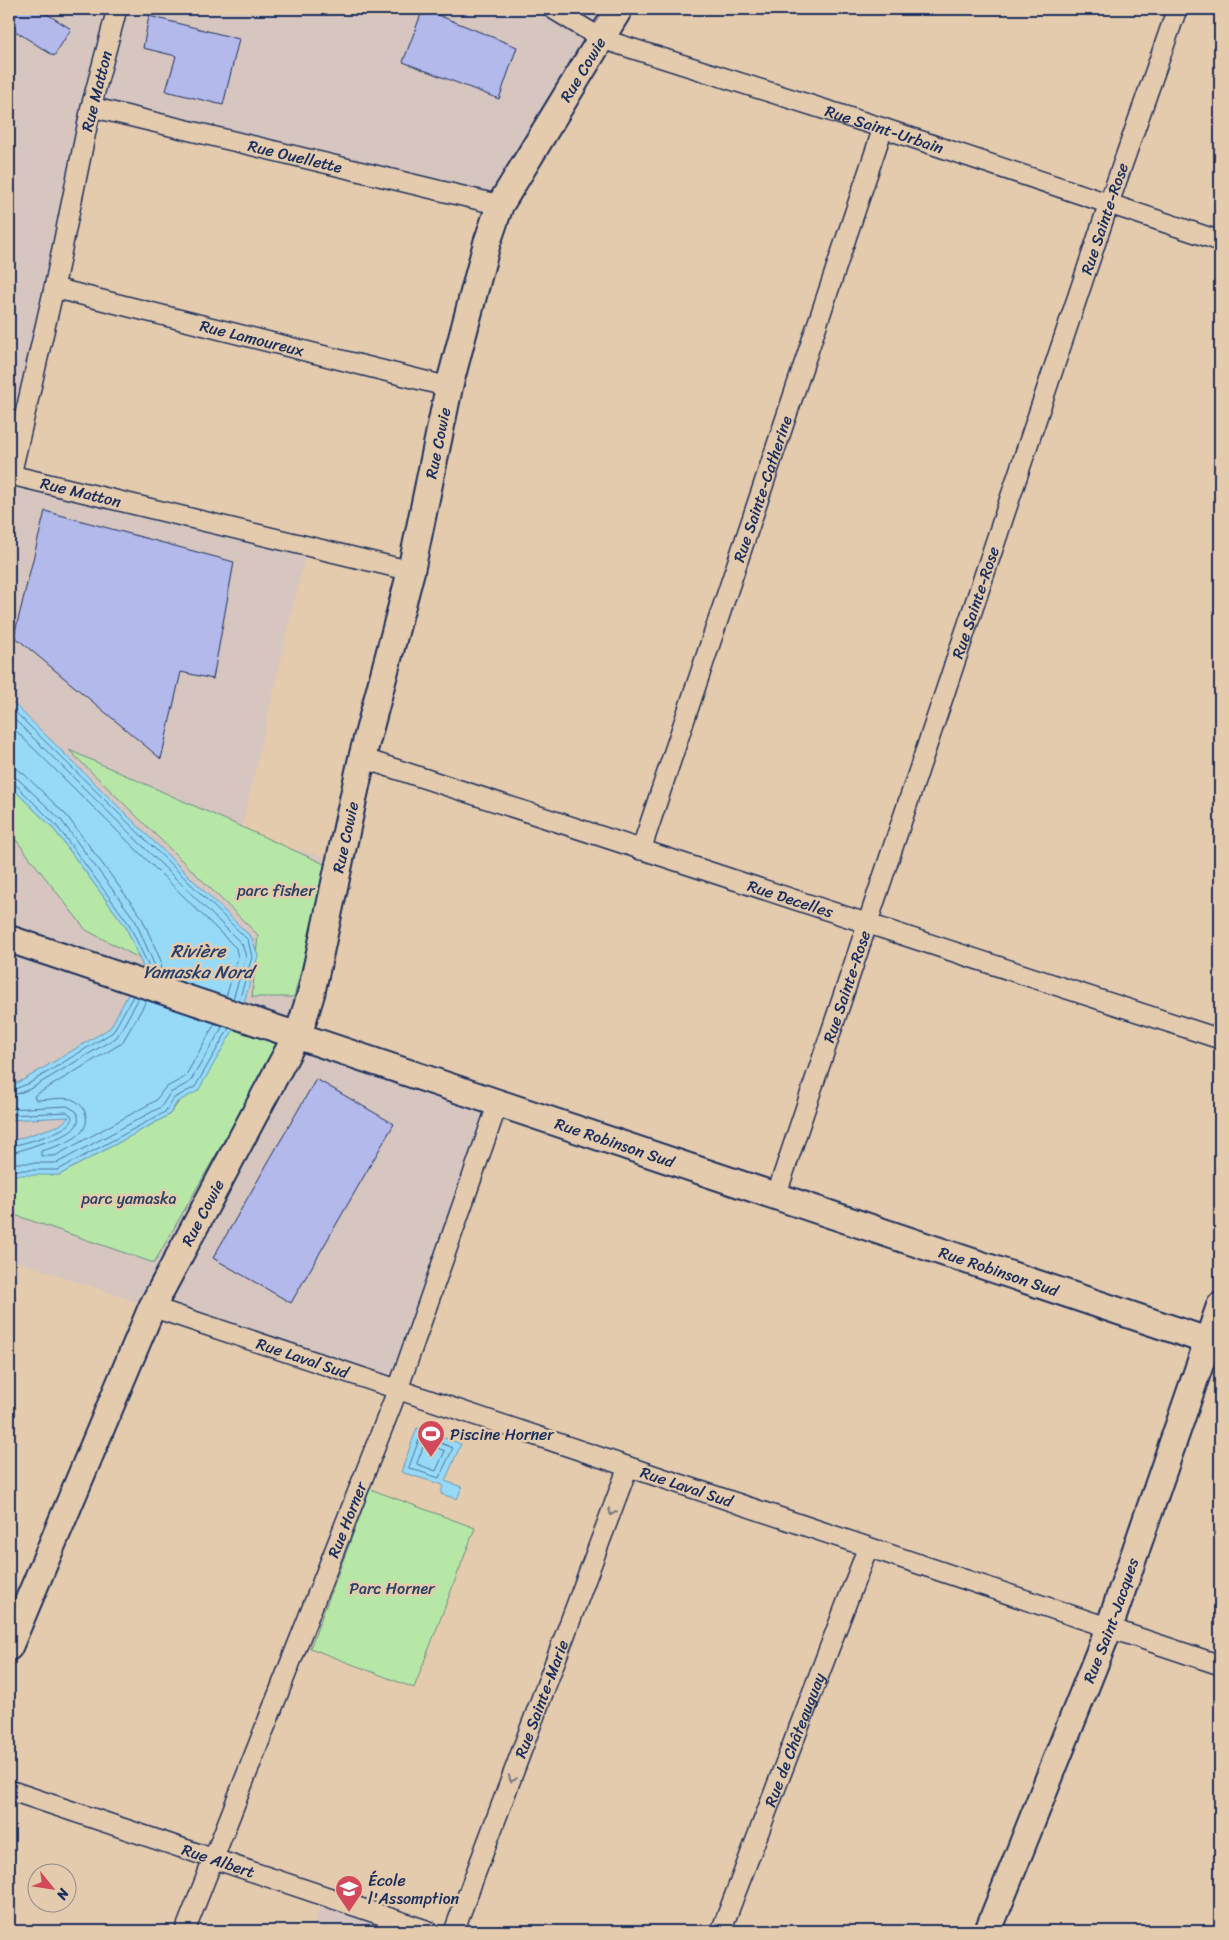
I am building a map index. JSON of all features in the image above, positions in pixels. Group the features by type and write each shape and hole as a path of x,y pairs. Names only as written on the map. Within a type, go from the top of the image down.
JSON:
{"street":[{"name":"Rue Matton","path":"117,9 91,107 54,288 11,475 411,571"},
{"name":"Rue Saint-Urbain","path":"553,9 602,39 883,128 1220,240"},
{"name":"Rue Cowie","path":"9,1647 152,1307 288,1033 311,994 362,758 411,571 448,387 487,243 500,205 619,9"},
{"name":"Rue Sainte-Rose","path":"776,1196 1109,203 1177,9"},
{"name":"Rue Ouellette","path":"91,107 500,205"},
{"name":"Rue Sainte-Catherine","path":"641,850 883,128"},
{"name":"Rue Lamoureux","path":"54,288 448,387"},
{"name":"Rue Decelles","path":"362,758 1220,1039"},
{"name":"Rue Robinson Sud","path":"9,939 1214,1343"},
{"name":"Rue Horner","path":"185,1931 215,1859 398,1389 498,1103"},
{"name":"Rue Saint-Jacques","path":"988,1931 1109,1628 1214,1343 1220,1306"},
{"name":"Rue Laval Sud","path":"152,1307 1220,1665"},
{"name":"Rue Sainte-Marie","path":"454,1931 628,1466"},
{"name":"Rue de Châteauguay","path":"721,1931 868,1547"},
{"name":"Rue Albert","path":"9,1790 429,1931"}],"shaded area":[{"path":"9,9 619,9 500,205 92,107 11,475 308,545 240,836 339,860 297,1036 498,1103 398,1389 9,1259"},
{"name":"École l'Assomption","path":"325,1894 435,1931 312,1931"}],"green space":[{"name":"parc fisher","path":"69,750 329,866 294,997 252,997 258,935"},
{"path":"9,785 53,828 126,927 139,958 86,930 9,831"},
{"name":"parc yamaska","path":"233,1029 280,1043 154,1263 9,1213 9,1165 59,1175 169,1115"},
{"name":"Parc Horner","path":"370,1489 475,1528 414,1688 310,1648"}],"water":[{"name":"Rivière Yamaska Nord","path":"9,699 252,938 258,956 238,1022 198,1091 177,1102 169,1115 59,1175 9,1175 9,1142 60,1125 69,1117 9,1120 9,1087 110,1028 143,967 126,927 53,828 9,785"},
{"name":"Piscine Horner","path":"417,1428 461,1444 445,1481 462,1487 457,1499 441,1494 443,1485 401,1472"}],"building":[{"path":"9,9 39,9 71,29 54,56 9,27"},
{"path":"423,9 517,47 499,99 403,62"},
{"path":"149,16 239,39 223,105 166,91 176,56 143,48"},
{"path":"45,511 234,562 213,679 181,672 161,759 14,636"},
{"path":"316,1079 394,1124 291,1303 213,1258"}],"place":[{"name":"Piscine Horner","path":"431,1458"},
{"name":"École l'Assomption","path":"349,1913"}]}
